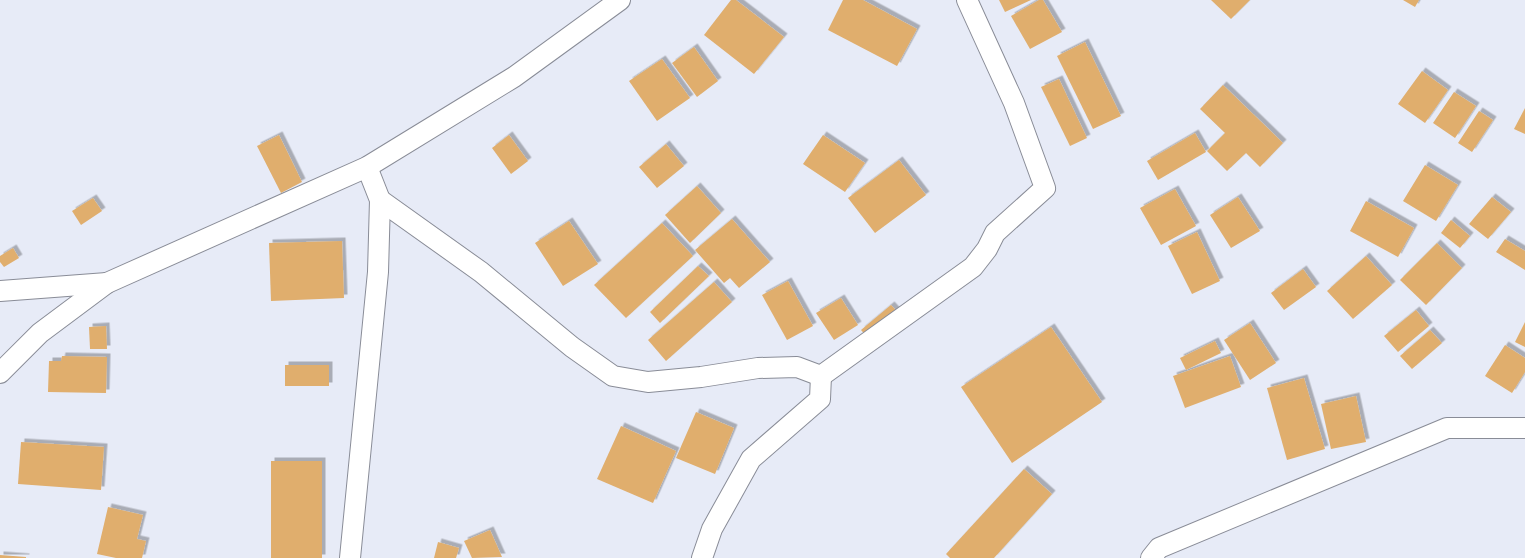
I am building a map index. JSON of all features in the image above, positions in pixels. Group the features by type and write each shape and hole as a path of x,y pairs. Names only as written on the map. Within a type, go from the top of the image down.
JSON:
{"street":[{"path":"0,373 40,333 107,283 367,167 514,77 620,0"},
{"path":"821,376 973,267 987,249 995,233 1045,188 1014,102 968,0"},
{"path":"350,558 378,272 380,200 367,167"},
{"path":"380,200 481,272 572,347 613,376 648,382 701,377 758,368 797,367 821,376"},
{"path":"0,291 107,283"},
{"path":"702,558 712,529 751,459 820,399 821,376"},
{"path":"1151,558 1159,548 1447,428 1525,428"}],"building":[{"path":"731,0 736,0 784,37 754,74 704,35"},
{"path":"843,0 863,0 917,29 897,66 828,30"},
{"path":"999,0 1031,0 1005,12"},
{"path":"1039,0 1043,0 1062,32 1030,49 1011,16"},
{"path":"1211,0 1250,0 1231,19"},
{"path":"1403,0 1419,0 1415,7"},
{"path":"1085,42 1121,116 1093,129 1057,56"},
{"path":"694,47 718,81 697,97 672,63"},
{"path":"662,59 690,98 657,121 629,81"},
{"path":"1422,71 1448,90 1425,123 1398,104"},
{"path":"1059,79 1087,138 1070,146 1041,87"},
{"path":"1223,85 1283,143 1260,167 1246,153 1227,171 1207,151 1225,133 1200,109"},
{"path":"1454,92 1476,106 1455,138 1433,123"},
{"path":"1525,108 1525,134 1514,129"},
{"path":"1479,111 1493,120 1472,152 1458,143"},
{"path":"1195,133 1206,152 1158,180 1147,161"},
{"path":"279,135 302,182 281,193 257,146"},
{"path":"509,135 528,161 511,174 492,148"},
{"path":"823,135 865,163 845,192 803,164"},
{"path":"666,144 684,166 657,188 639,167"},
{"path":"899,160 926,195 875,233 848,198"},
{"path":"1425,165 1458,185 1436,221 1403,201"},
{"path":"697,186 721,213 690,243 665,215"},
{"path":"1175,189 1196,226 1161,245 1140,208"},
{"path":"1238,197 1260,231 1231,248 1210,215"},
{"path":"1492,197 1511,212 1488,239 1469,224"},
{"path":"93,198 102,211 81,225 72,211"},
{"path":"1366,201 1414,228 1398,257 1350,231"},
{"path":"732,219 770,262 739,288 730,278 724,283 695,250"},
{"path":"1451,220 1470,236 1460,248 1441,233"},
{"path":"569,221 598,264 563,286 535,243"},
{"path":"662,223 693,256 626,318 594,285"},
{"path":"1197,232 1220,281 1192,294 1168,246"},
{"path":"1505,239 1525,251 1525,270 1496,252"},
{"path":"342,241 344,298 271,301 269,243"},
{"path":"1437,243 1462,268 1426,305 1400,280"},
{"path":"13,248 19,258 4,267 0,262 0,256"},
{"path":"1366,256 1392,285 1353,319 1327,291"},
{"path":"698,266 709,276 660,323 650,312"},
{"path":"1303,269 1316,287 1284,310 1271,293"},
{"path":"788,281 813,326 787,340 762,295"},
{"path":"714,282 732,302 666,361 648,340"},
{"path":"841,298 858,325 834,340 816,313"},
{"path":"891,305 904,319 874,345 861,330"},
{"path":"1416,310 1429,326 1398,352 1384,336"},
{"path":"1525,322 1525,347 1515,342"},
{"path":"1250,323 1276,363 1250,380 1224,340"},
{"path":"106,326 107,349 90,349 89,327"},
{"path":"1051,327 1102,402 1012,463 961,387"},
{"path":"1430,330 1442,343 1412,369 1400,356"},
{"path":"1215,341 1221,353 1186,370 1180,358"},
{"path":"1505,345 1525,358 1525,372 1512,393 1485,376"},
{"path":"62,356 107,357 106,393 48,392 49,361 61,361"},
{"path":"1230,356 1241,387 1185,408 1173,376"},
{"path":"285,365 329,365 329,386 285,386"},
{"path":"1304,378 1325,449 1287,460 1267,388"},
{"path":"1356,396 1366,442 1331,449 1321,404"},
{"path":"696,412 734,428 715,474 676,458"},
{"path":"621,426 676,451 653,503 597,479"},
{"path":"21,442 104,447 101,490 18,484"},
{"path":"271,461 322,461 322,558 271,558"},
{"path":"1024,469 1052,494 994,558 950,558 946,554"},
{"path":"108,507 143,515 137,539 146,541 142,558 116,558 97,554"},
{"path":"490,530 502,557 472,558 464,541"},
{"path":"438,542 459,548 456,558 434,558"},
{"path":"0,555 26,557 26,558 0,558"}]}
